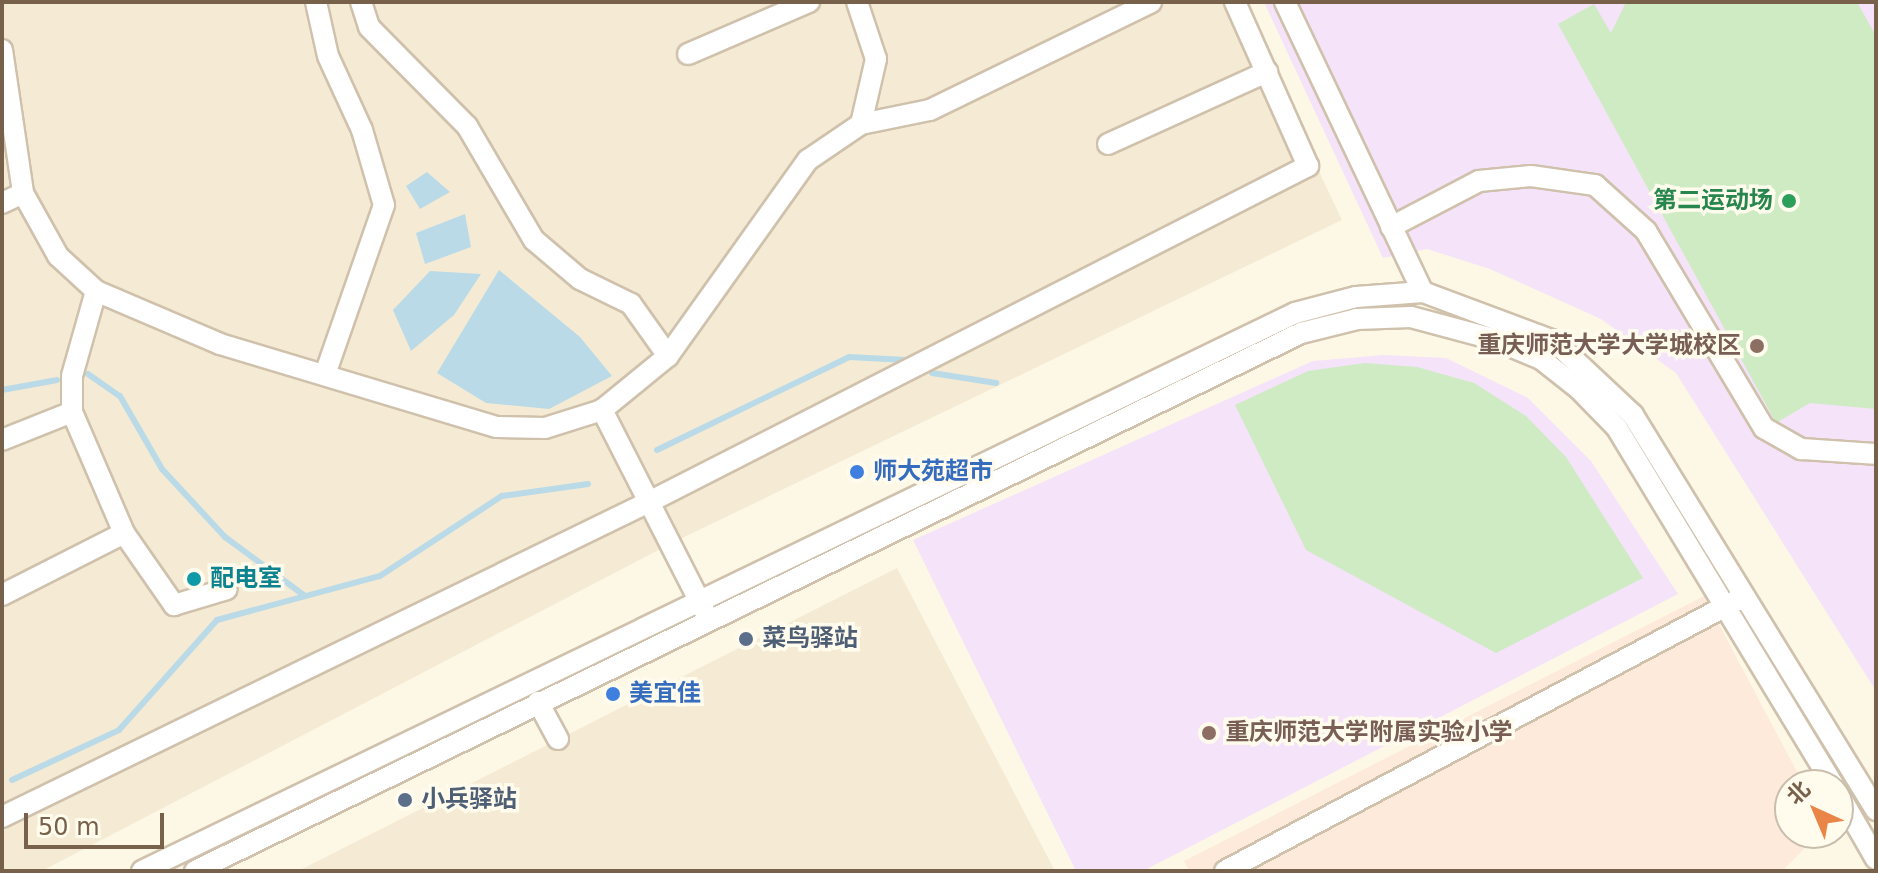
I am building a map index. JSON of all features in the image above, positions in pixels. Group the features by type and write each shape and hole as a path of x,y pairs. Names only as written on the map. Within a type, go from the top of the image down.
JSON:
{"street":[{"path":"316,2 328,56 362,130 384,205 326,372"},
{"path":"361,2 369,27 467,126 534,240 580,279 631,304 668,356"},
{"path":"688,54 809,2"},
{"path":"857,2 876,59 861,124"},
{"path":"3,63 23,193 58,256 96,291 220,344 326,372 497,427 545,428 602,410 668,356 808,160 861,124 930,110 1151,2"},
{"path":"2,817 649,502 1308,166 1235,2"},
{"path":"1285,2 1423,292"},
{"path":"1108,144 1267,72"},
{"path":"1391,227 1479,181 1531,176 1595,185 1646,231 1764,428 1801,449 1876,454"},
{"path":"2,203 23,193"},
{"path":"96,291 72,376 72,412 124,533 174,605 227,589"},
{"path":"195,871 538,702 702,608 1295,313 1356,297 1423,292 1505,317 1554,341 1595,375 1633,415 1737,600 1825,769"},
{"path":"142,871 702,608 1301,333 1357,319 1411,317 1493,339 1541,359 1579,389 1617,428 1737,600 1876,810"},
{"path":"602,410 702,608"},
{"path":"2,440 72,412"},
{"path":"2,595 124,533"},
{"path":"1225,871 1737,600"},
{"path":"538,702 558,739"},
{"path":"1854,821 1876,859"}],"shaded area":[{"path":"2,2 1239,2 1342,220 672,543 42,871 2,871"},
{"name":"重庆师范大学大学城校区","path":"1264,2 1876,2 1876,691 1676,373 1601,319 1490,269 1427,249 1383,258"},
{"name":"重庆师范大学附属实验小学","path":"1384,355 1446,358 1528,398 1591,461 1678,594 1143,871 1076,871 913,540 1313,361"},
{"path":"897,568 1055,871 298,871"},
{"path":"1704,596 1796,769 1774,769 1774,849 1804,849 1782,871 1189,871 1184,861"}],"green space":[{"path":"1626,2 1857,2 1876,36 1876,409 1810,403 1776,423 1558,24 1594,4 1611,33"},
{"path":"1365,363 1417,367 1474,383 1526,416 1566,457 1643,578 1496,653 1306,550 1235,405 1308,371"}],"water":[{"path":"427,172 450,192 420,209 406,186"},
{"path":"465,214 471,247 425,264 416,233"},
{"path":"499,270 580,337 612,376 549,409 486,403 437,373"},
{"path":"430,271 481,274 454,315 411,351 393,310"}],"waterway":[{"path":"657,450 849,357 906,360"},
{"path":"932,373 996,383"},
{"path":"88,374 120,396 162,469 225,537 305,596"},
{"path":"2,390 57,380"},
{"path":"12,780 119,730 217,620 380,576 502,496 588,484"}],"place":[{"name":"第二运动场","path":"1789,201"},
{"name":"重庆师范大学大学城校区","path":"1757,346"},
{"name":"师大苑超市","path":"857,472"},
{"name":"配电室","path":"194,579"},
{"name":"菜鸟驿站","path":"746,639"},
{"name":"美宜佳","path":"613,694"},
{"name":"重庆师范大学附属实验小学","path":"1209,733"},
{"name":"小兵驿站","path":"405,800"}]}
